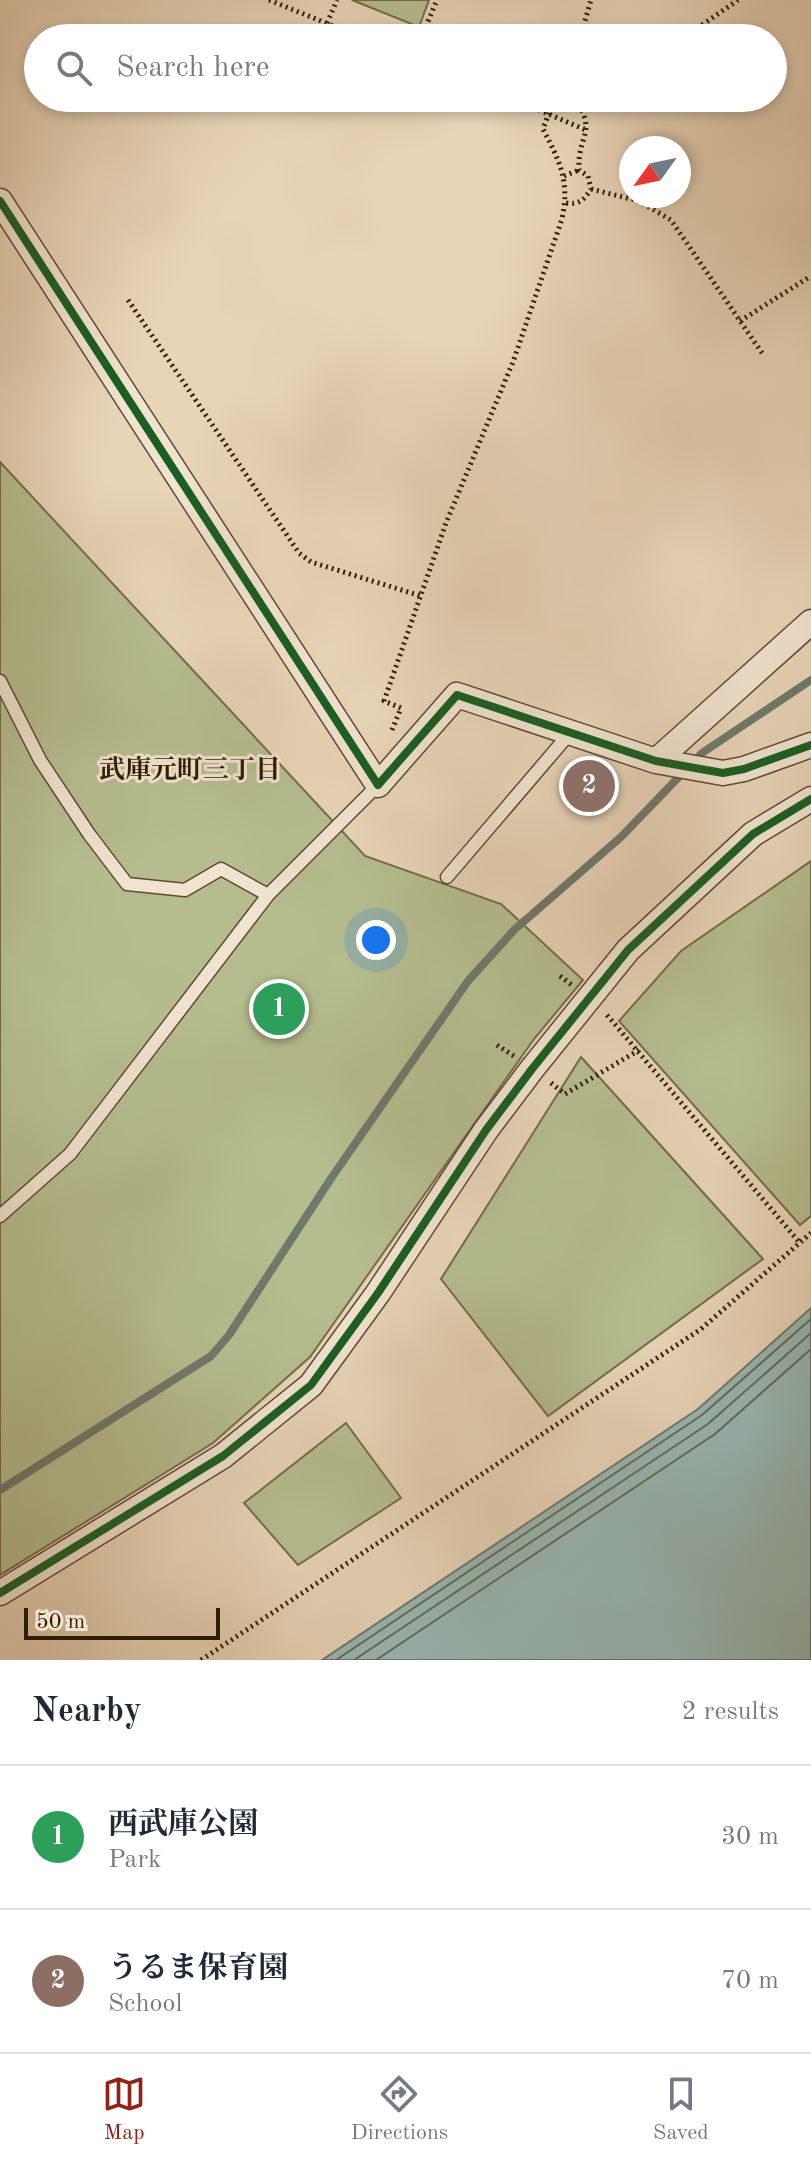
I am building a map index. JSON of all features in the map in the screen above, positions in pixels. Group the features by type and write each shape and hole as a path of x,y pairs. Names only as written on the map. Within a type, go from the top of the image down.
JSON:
{"street":[{"path":"0,201 378,785 457,695 656,761 723,773 744,769 811,745"},
{"path":"656,761 811,622"},
{"path":"0,1593 223,1456 311,1385 378,1293 486,1130 628,950 753,834 811,799"}],"lane":[{"path":"0,681 40,760 127,884 185,890 221,869 268,895"},
{"path":"447,877 570,733"},
{"path":"0,1216 70,1154 268,895 378,785"}],"path":[{"path":"269,0 327,23 337,0"},
{"path":"427,24 437,0"},
{"path":"584,24 591,0"},
{"path":"703,24 738,0"},
{"path":"579,170 578,153 586,130 584,112"},
{"path":"391,733 401,708 384,701 446,523 513,362 566,203 562,166 543,129 549,113 586,130"},
{"path":"564,176 579,170"},
{"path":"566,203 574,204 584,199 591,189 588,176 579,170"},
{"path":"591,189 639,201 671,220 762,353"},
{"path":"740,321 811,276"},
{"path":"128,300 299,553 311,562 421,596"},
{"path":"616,1022 800,1243"},
{"path":"565,1094 639,1050"},
{"path":"201,1660 701,1329 811,1233"}],"green space":[{"path":"352,0 429,0 420,24 412,24"},
{"path":"0,462 365,856 501,904 583,980 534,1039 310,1357 213,1443 0,1575"},
{"path":"811,861 811,1216 800,1225 619,1021 681,951"},
{"path":"581,1057 763,1259 548,1416 441,1279"},
{"path":"346,1423 401,1498 298,1565 244,1503"}],"water":[{"path":"811,1308 811,1660 322,1660 698,1409"}],"waterway":[{"path":"0,1490 211,1356 229,1335 332,1177 468,981 514,930 621,837 702,753 811,680"}],"cycle path":[{"path":"0,201 378,785 457,695 656,761 723,773 744,769 811,745"},
{"path":"0,1593 223,1456 311,1385 378,1293 486,1130 628,950 753,834 811,799"}],"place":[{"name":"うるま保育園","path":"589,786"},
{"name":"西武庫公園","path":"279,1009"}],"district":[{"name":"武庫元町三丁目","path":"190,771"}]}
